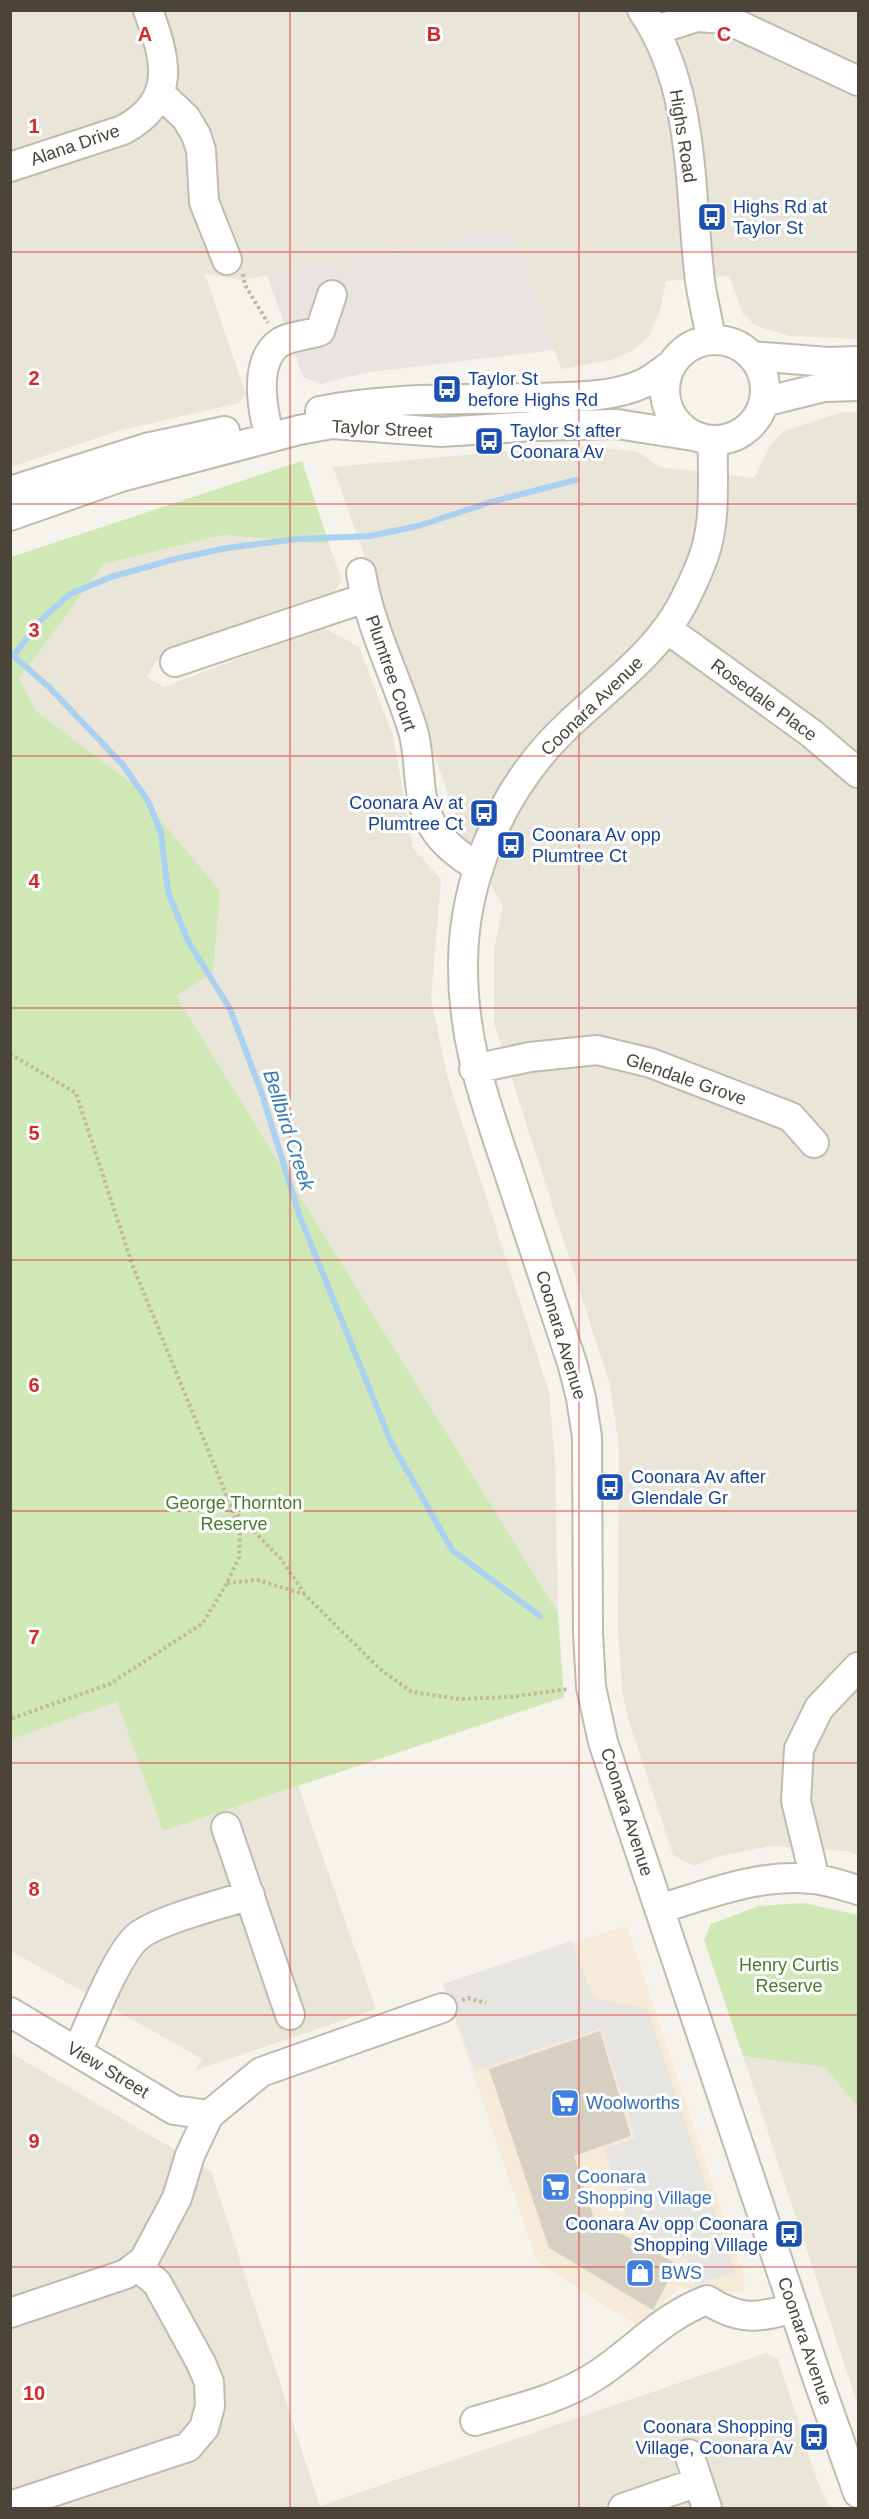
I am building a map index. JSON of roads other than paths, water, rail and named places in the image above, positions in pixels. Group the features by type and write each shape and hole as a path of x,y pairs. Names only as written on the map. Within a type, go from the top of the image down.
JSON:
{"street":[{"name":"Alana Drive","path":"10,167 123,130 138,122 155,103 160,93 165,69 148,10"},
{"path":"649,20 698,17 726,19 858,81"},
{"name":"Highs Road","path":"649,20 669,62 681,108 700,283 711,340"},
{"path":"160,93 186,118 196,135 201,150 204,202 227,260"},
{"path":"266,422 261,398 266,359 280,342 320,332 332,295"},
{"path":"711,340 734,344 753,356 762,370 765,386 764,402 758,418 746,431 731,439 703,439 679,427 669,413 665,397 665,381 671,365 681,352 695,344 711,340"},
{"path":"753,356 828,362 858,361"},
{"name":"Taylor Street","path":"10,491 146,448 349,405 405,401 563,397 620,391 645,383 671,365"},
{"path":"764,402 824,387 858,386"},
{"name":"Taylor Street","path":"10,516 120,477 299,429 332,424 441,432 617,424 703,439"},
{"name":"Coonara Avenue","path":"703,439 712,498 706,548 684,602 667,629 630,670 562,731 535,761 496,824 479,868 467,920 463,959 464,998 474,1069 573,1366 581,1398 587,1437 588,1633 591,1687 603,1742 858,2493"},
{"name":"Plumtree Court","path":"175,662 363,585 414,733 424,807 428,817 432,826 454,852 479,868"},
{"name":"Rosedale Place","path":"667,629 812,733 858,773"},
{"name":"Glendale Grove","path":"474,1069 530,1056 597,1050 651,1063 791,1117 814,1143"},
{"path":"815,1879 796,1801 799,1749 819,1708 858,1667"},
{"path":"226,1827 290,2014"},
{"path":"659,1910 758,1880 815,1879 858,1890"},
{"path":"77,2052 122,1955 138,1936 156,1926 250,1895"},
{"path":"10,2313 126,2274 144,2260 177,2198 190,2155 209,2115 261,2072 441,2008"},
{"name":"View Street","path":"10,2012 174,2110 209,2115"},
{"path":"10,2506 188,2447 204,2428 210,2406 209,2382 157,2283 137,2266"},
{"path":"475,2421 573,2388 618,2360 662,2323 685,2308 707,2300 722,2310 740,2316 761,2316 794,2308"},
{"path":"623,2508 703,2495 688,2454"}],"waterway":[{"path":"14,655 41,620 70,594 111,577 179,558 227,548 298,539 370,536 418,526 491,502 576,480"},
{"name":"Bellbird Creek","path":"10,653 49,687 123,765 148,801 161,833 168,892 188,941 230,1009 261,1091 300,1217 391,1442 452,1550 540,1616"}],"place":[{"name":"Highs Rd at Taylor St","path":"712,217"},
{"name":"Taylor St before Highs Rd","path":"447,389"},
{"name":"Taylor St after Coonara Av","path":"489,441"},
{"name":"Coonara Av at Plumtree Ct","path":"484,813"},
{"name":"Coonara Av opp Plumtree Ct","path":"511,845"},
{"name":"Coonara Av after Glendale Gr","path":"610,1487"},
{"name":"Woolworths","path":"565,2103"},
{"name":"Coonara Shopping Village","path":"556,2187"},
{"name":"Coonara Av opp Coonara Shopping Village","path":"789,2234"},
{"name":"BWS","path":"640,2273"},
{"name":"Coonara Shopping Village, Coonara Av","path":"814,2437"}],"park label":[{"name":"George Thornton Reserve","path":"234,1513"},
{"name":"Henry Curtis Reserve","path":"789,1975"}]}
